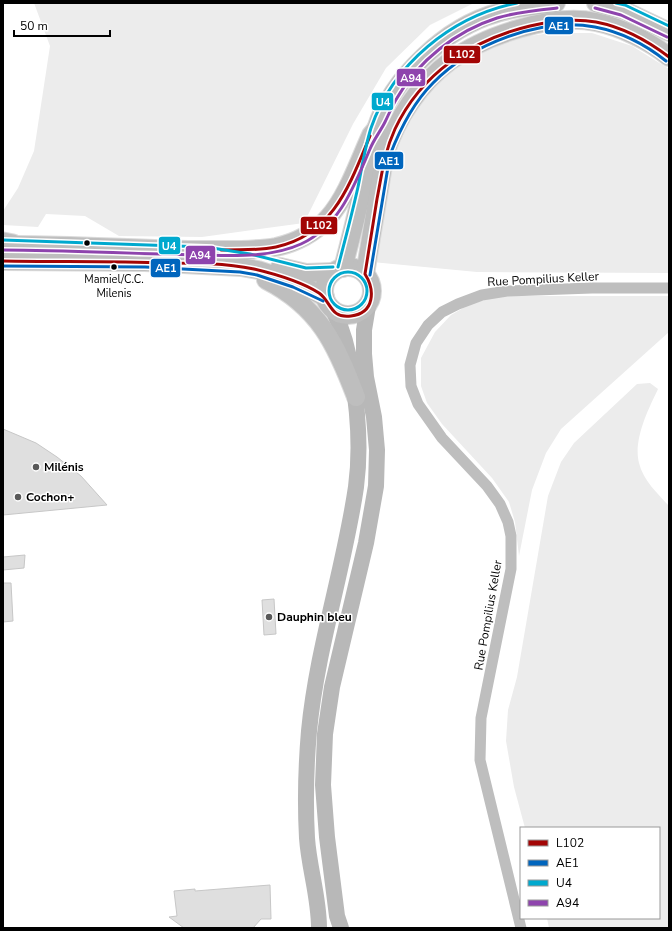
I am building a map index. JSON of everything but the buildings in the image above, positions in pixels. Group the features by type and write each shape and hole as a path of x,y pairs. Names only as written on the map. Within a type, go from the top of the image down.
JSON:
{"main road":[{"path":"5,249 258,249 276,247 294,242 314,231 328,219 341,201 371,135 376,129 395,91 414,66 450,35 471,23 496,13 532,5 556,3"},
{"path":"596,3 623,10 669,32"},
{"path":"365,274 385,154 391,136 412,99 431,78 450,61 502,33 541,24 572,20 595,22 617,27 637,36 669,57"},
{"path":"319,928 316,892 307,839 306,786 309,731 319,662 348,538 356,486 358,430 356,396 345,338 324,288 327,279 338,270 354,227 376,129"},
{"path":"5,249 145,262 242,267 258,270 295,282 330,304 340,314 352,316 358,314 368,306"},
{"path":"174,250 236,256 306,272 354,268 365,274 372,286 373,293 368,306 364,330 364,354 366,376 374,417 377,443 376,486 366,543 333,682 325,734 323,785 327,837 337,916 341,928"},
{"path":"214,265 265,280 277,286 301,303 319,323 334,345 342,360 356,396"}],"street":[{"name":"Rue Pompilius Keller","path":"522,928 480,760 481,718 511,569 511,536 508,522 500,504 487,486 442,438 418,404 411,386 410,365 416,343 428,325 442,312 482,295 561,289 669,288"}],"shaded area":[{"path":"34,3 474,3 430,25 386,68 353,124 304,223 202,237 119,236 85,216 46,214 38,227 3,225 3,211 18,188 34,151 50,46"},
{"path":"550,33 592,33 632,46 669,69 669,273 477,272 372,262 396,146 427,93 459,63 503,40"},
{"path":"499,296 669,296 669,332 561,429 546,453 532,490 519,556 515,522 509,502 492,478 442,424 427,403 421,386 421,358 435,332 451,315 470,304"},
{"path":"650,383 658,389 642,425 638,445 638,454 639,463 644,475 651,486 669,506 669,928 549,928 547,919 660,919 660,827 525,827 514,787 506,741 508,710 517,677 548,496 561,462 574,443 637,384"}],"transit line":[{"name":"U4","path":"338,267 356,197 371,128 381,105 394,83 428,46 448,31 493,9 517,3"},
{"name":"U4","path":"616,3 625,5 669,26"},
{"name":"A94","path":"3,250 248,255 275,252 301,244 315,236 336,216 351,191 372,145 395,101 406,84 427,60 453,39 482,24 512,14 557,8"},
{"name":"A94","path":"595,8 621,15 667,37"},
{"name":"L102","path":"3,261 199,263 243,267 296,281 323,296 332,309 339,315 351,316 359,314 369,306 371,300 370,287 365,274 382,172 391,138 406,109 419,92 450,62 468,50 508,32 538,24 571,20 596,22 615,27 644,40 669,57"},
{"name":"AE1","path":"370,275 390,155 403,126 419,99 433,83 449,69 467,56 508,37 530,30 552,26 574,25 595,27 614,32 642,45 666,61"},
{"name":"L102","path":"221,250 276,247 296,241 312,231 326,219 337,205 355,172 370,136"},
{"name":"U4","path":"3,240 206,247 250,254 306,268 333,267"},
{"name":"AE1","path":"3,266 145,267 240,272 257,275 293,287 323,301"},
{"name":"U4","path":"344,272 352,272 362,277 366,284 367,291 366,298 362,305 352,310 344,310 334,305 332,302 329,295 329,287 334,277 337,275 344,272"}],"place":[{"name":"Mamiel/C.C. Milenis","path":"114,267"},
{"name":"Milénis","path":"36,467"},
{"name":"Cochon+","path":"18,497"},
{"name":"Dauphin bleu","path":"269,617"}]}
